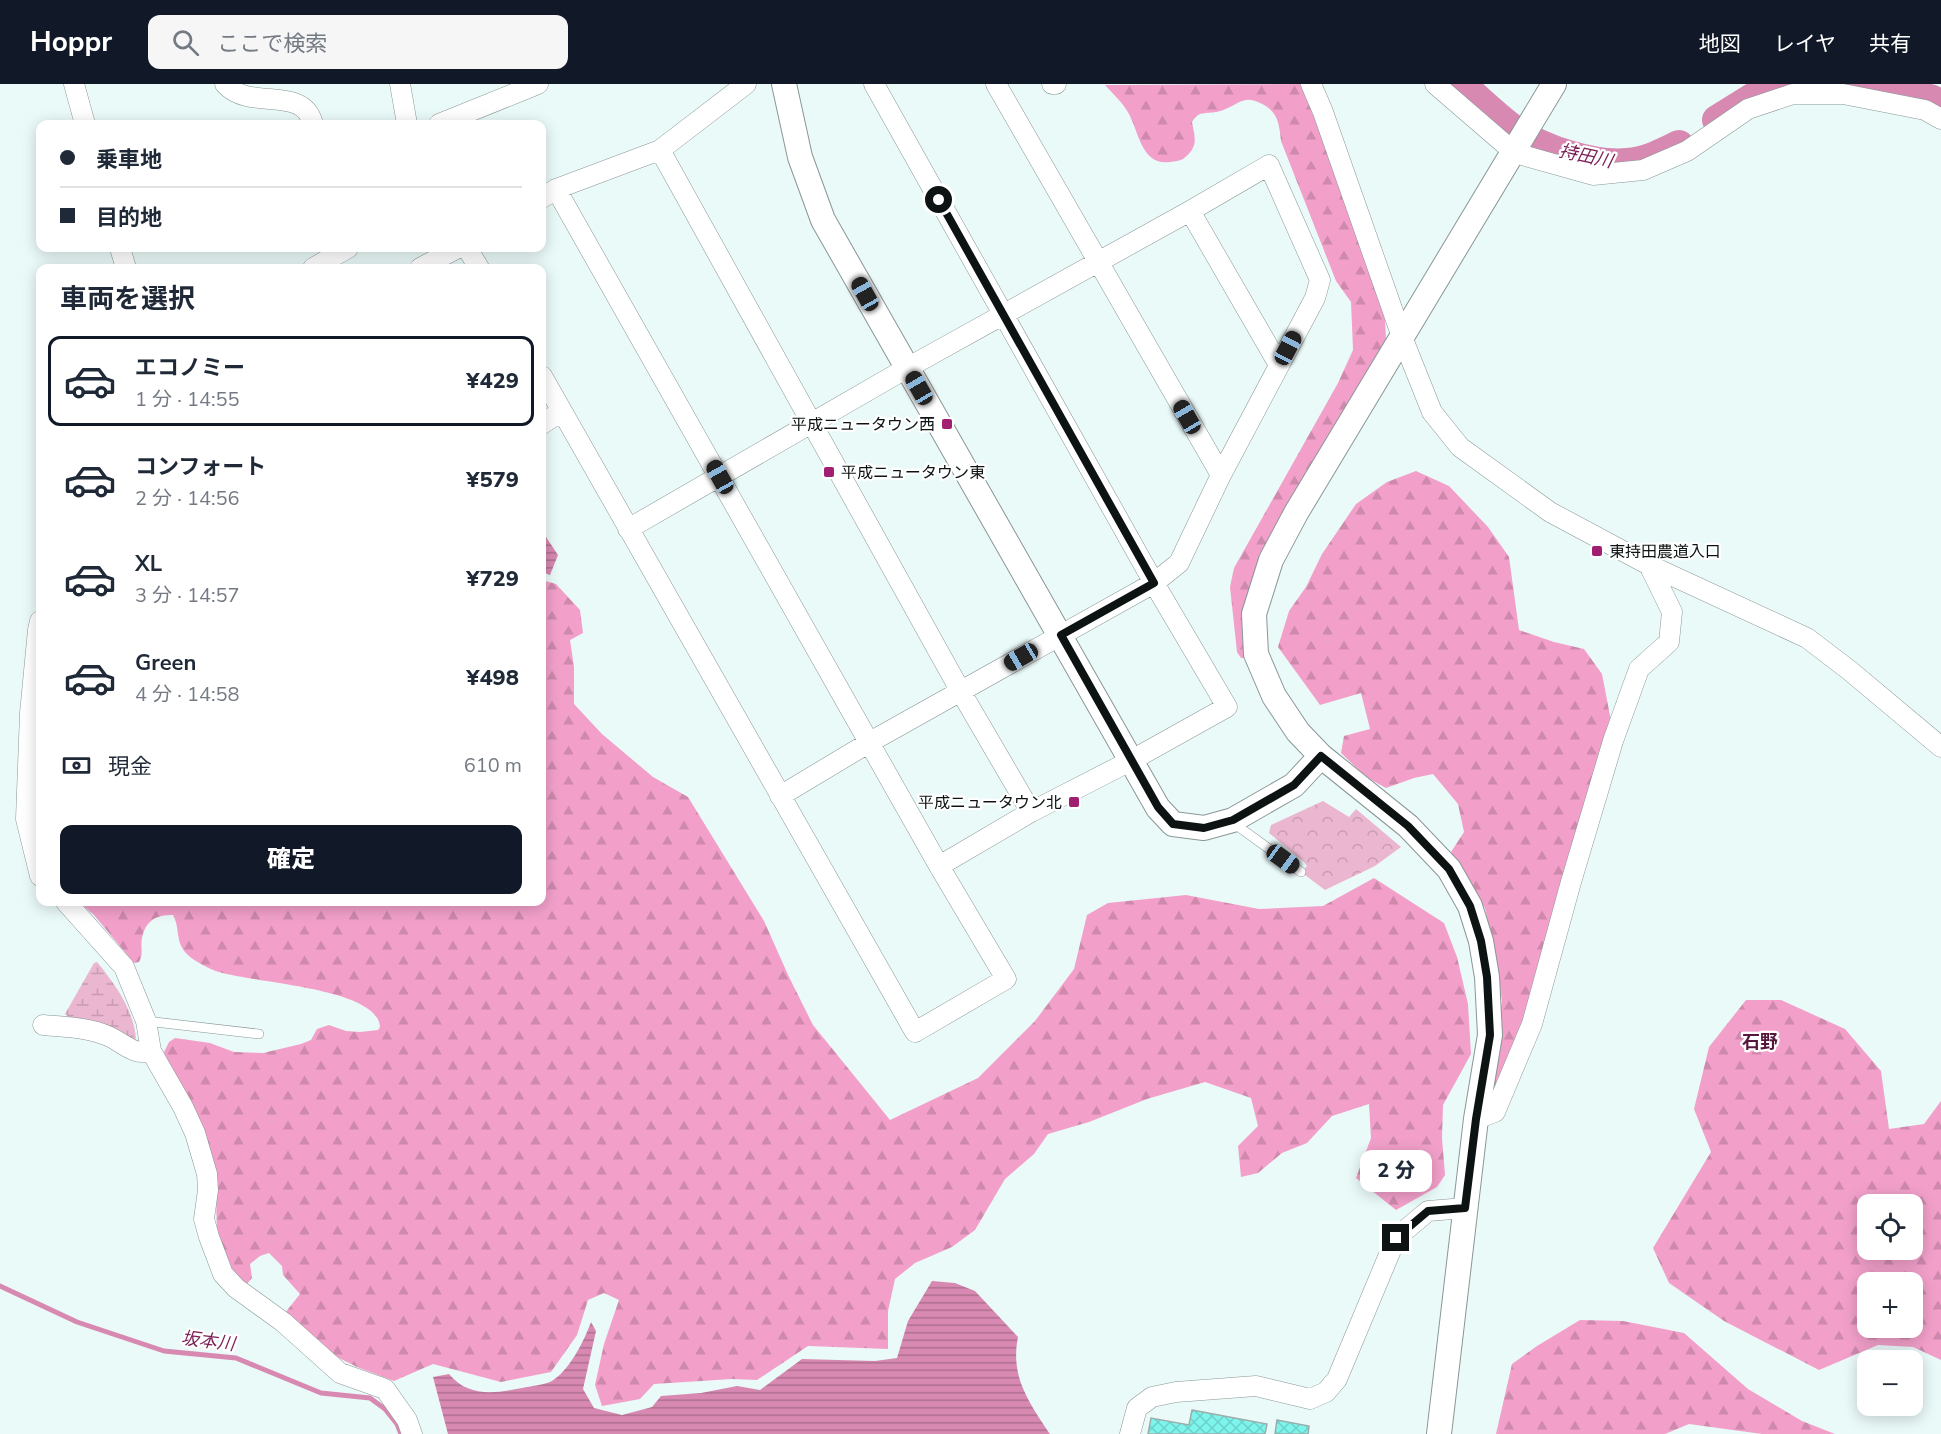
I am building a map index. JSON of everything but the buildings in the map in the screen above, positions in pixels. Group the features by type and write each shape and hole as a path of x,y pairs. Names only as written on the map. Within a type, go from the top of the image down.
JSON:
{"street":[{"path":"74,84 84,120"},
{"path":"225,84 235,93 294,96 307,105 312,120"},
{"path":"400,84 406,120"},
{"path":"447,120 515,88 538,84"},
{"path":"546,383 915,1032 1006,980 939,866 720,477 549,193 660,150 746,84"},
{"path":"784,84 800,157 823,220 1158,807 1173,824 1204,828 1231,821 1294,785 1321,756"},
{"path":"874,84 1154,583 1227,707 1132,760 1031,812 939,866"},
{"path":"996,84 1221,476"},
{"path":"1311,84 1323,112 1402,337 1432,412 1460,447 1550,513 1649,565 1807,638 1941,747"},
{"path":"1435,84 1517,149 1593,175 1643,170 1687,152 1748,109 1793,94 1843,94 1924,110 1941,119"},
{"path":"1439,1434 1476,1119 1490,1035 1487,977 1481,941 1470,906 1449,869 1408,826 1321,756 1298,732 1274,696 1256,654 1254,614 1270,560 1296,513 1554,84"},
{"path":"660,150 961,692 1031,812"},
{"path":"628,529 814,424 907,368 1269,165 1320,280 1315,298 1221,476 1179,563 1154,583 870,742 780,796"},
{"path":"1190,211 1279,365"},
{"path":"320,264 341,252"},
{"path":"428,264 450,252"},
{"path":"546,421 562,411"},
{"path":"1476,1119 1495,1112 1532,1024 1570,882 1610,752 1639,669 1669,642 1672,612 1649,565"},
{"path":"36,651 26,797 26,819 36,860"},
{"path":"70,906 124,967 146,1021 151,1051 183,1107 202,1153 208,1190 204,1219 223,1274 236,1288 283,1322 340,1374 385,1389 407,1420 412,1434"},
{"path":"43,1025 93,1031 109,1036 132,1051 143,1053 151,1051"},
{"path":"1130,1434 1137,1408 1152,1397 1176,1392 1256,1386 1310,1399 1326,1392 1337,1379 1396,1238 1428,1211 1465,1208"}],"lane":[{"path":"1231,821 1301,872"},
{"path":"146,1021 259,1034"}],"green space":[{"path":"1300,84 1309,99 1384,302 1386,339 1383,353 1322,447 1247,658 1241,658 1237,652 1230,587 1234,568 1338,383 1353,350 1351,302 1336,281 1281,141 1276,118 1271,110 1258,102 1248,100 1223,110 1198,115 1192,122 1195,142 1192,150 1183,159 1161,162 1147,154 1127,110 1105,85"},
{"path":"1416,471 1449,486 1488,527 1509,557 1519,630 1584,649 1602,674 1611,721 1520,1030 1496,1098 1489,1097 1502,1001 1494,947 1485,908 1451,852 1464,832 1458,804 1433,774 1386,788 1366,777 1341,753 1344,736 1370,729 1361,693 1320,705 1278,647 1289,611 1306,587 1322,554 1356,504 1387,482"},
{"path":"546,581 556,584 580,610 583,633 570,640 574,667 574,704 602,734 653,777 688,797 764,921 813,1025 890,1120 978,1078 1035,1021 1074,969 1087,915 1108,903 1186,895 1259,909 1323,906 1374,878 1444,923 1457,957 1468,1004 1471,1054 1443,1105 1442,1138 1445,1175 1437,1187 1396,1210 1356,1178 1371,1138 1369,1104 1332,1116 1307,1143 1282,1153 1258,1173 1241,1177 1238,1146 1258,1126 1251,1098 1205,1082 1147,1099 1089,1122 1048,1134 1034,1154 1005,1179 975,1230 952,1247 915,1263 895,1279 888,1311 888,1349 808,1346 757,1380 732,1379 654,1384 640,1399 602,1406 595,1385 604,1344 619,1300 604,1293 588,1300 577,1335 551,1372 501,1382 433,1364 394,1381 333,1355 285,1313 300,1294 283,1275 282,1266 269,1253 260,1256 250,1264 252,1278 247,1284 230,1272 217,1236 216,1196 164,1052 169,1042 175,1038 210,1043 234,1052 263,1053 311,1040 317,1029 329,1025 346,1031 360,1032 378,1030 380,1027 374,1013 334,994 229,974 207,967 184,951 179,941 173,915 162,916 149,923 142,938 142,953 139,962 134,963 94,915 84,906 546,906"},
{"path":"1323,801 1349,817 1356,809 1401,847 1375,866 1325,890 1301,872 1307,866 1304,862 1269,833 1271,825"},
{"path":"97,962 127,1007 136,1038 133,1041 70,1018 65,1014 94,963"},
{"path":"1746,1000 1781,1000 1845,1029 1881,1071 1889,1129 1924,1124 1941,1101 1941,1360 1913,1347 1878,1345 1866,1350 1857,1350 1857,1354 1819,1370 1724,1321 1669,1283 1653,1248 1711,1152 1694,1109 1709,1047"},
{"path":"1580,1320 1623,1321 1684,1333 1748,1389 1802,1421 1835,1434 1762,1434 1689,1424 1665,1434 1496,1434 1512,1364"}],"shaded area":[{"path":"546,537 558,555 550,575 546,574"},
{"path":"932,1281 955,1283 975,1291 1018,1337 1016,1351 1019,1377 1029,1400 1050,1434 448,1434 433,1377 449,1374 465,1387 483,1392 502,1391 550,1382 569,1364 580,1347 591,1322 596,1331 583,1389 594,1408 622,1415 652,1407 661,1396 701,1393 737,1386 760,1390 802,1359 875,1361 897,1358 908,1321"}],"waterway":[{"name":"持田川","path":"1461,84 1517,132 1555,151 1599,162 1627,163 1647,159 1679,145"},
{"name":"持田川","path":"1717,120 1770,87 1785,84"},
{"name":"持田川","path":"1842,84 1930,99 1941,104"},
{"name":"坂本川","path":"0,1286 77,1322 164,1351 236,1358 321,1393 370,1398 385,1409 397,1424 401,1434"}],"place":[{"name":"平成ニュータウン西","path":"947,424"},
{"name":"平成ニュータウン東","path":"829,472"},
{"name":"東持田農道入口","path":"1597,551"},
{"name":"平成ニュータウン北","path":"1074,802"}],"district":[{"name":"石野","path":"1760,1042"}],"route":[{"path":"939,200 1154,583 1061,635 1158,807 1173,824 1204,828 1233,820 1294,785 1321,756 1408,826 1449,869 1470,906 1481,941 1487,977 1490,1035 1476,1119 1465,1208 1428,1211 1396,1238"}]}
